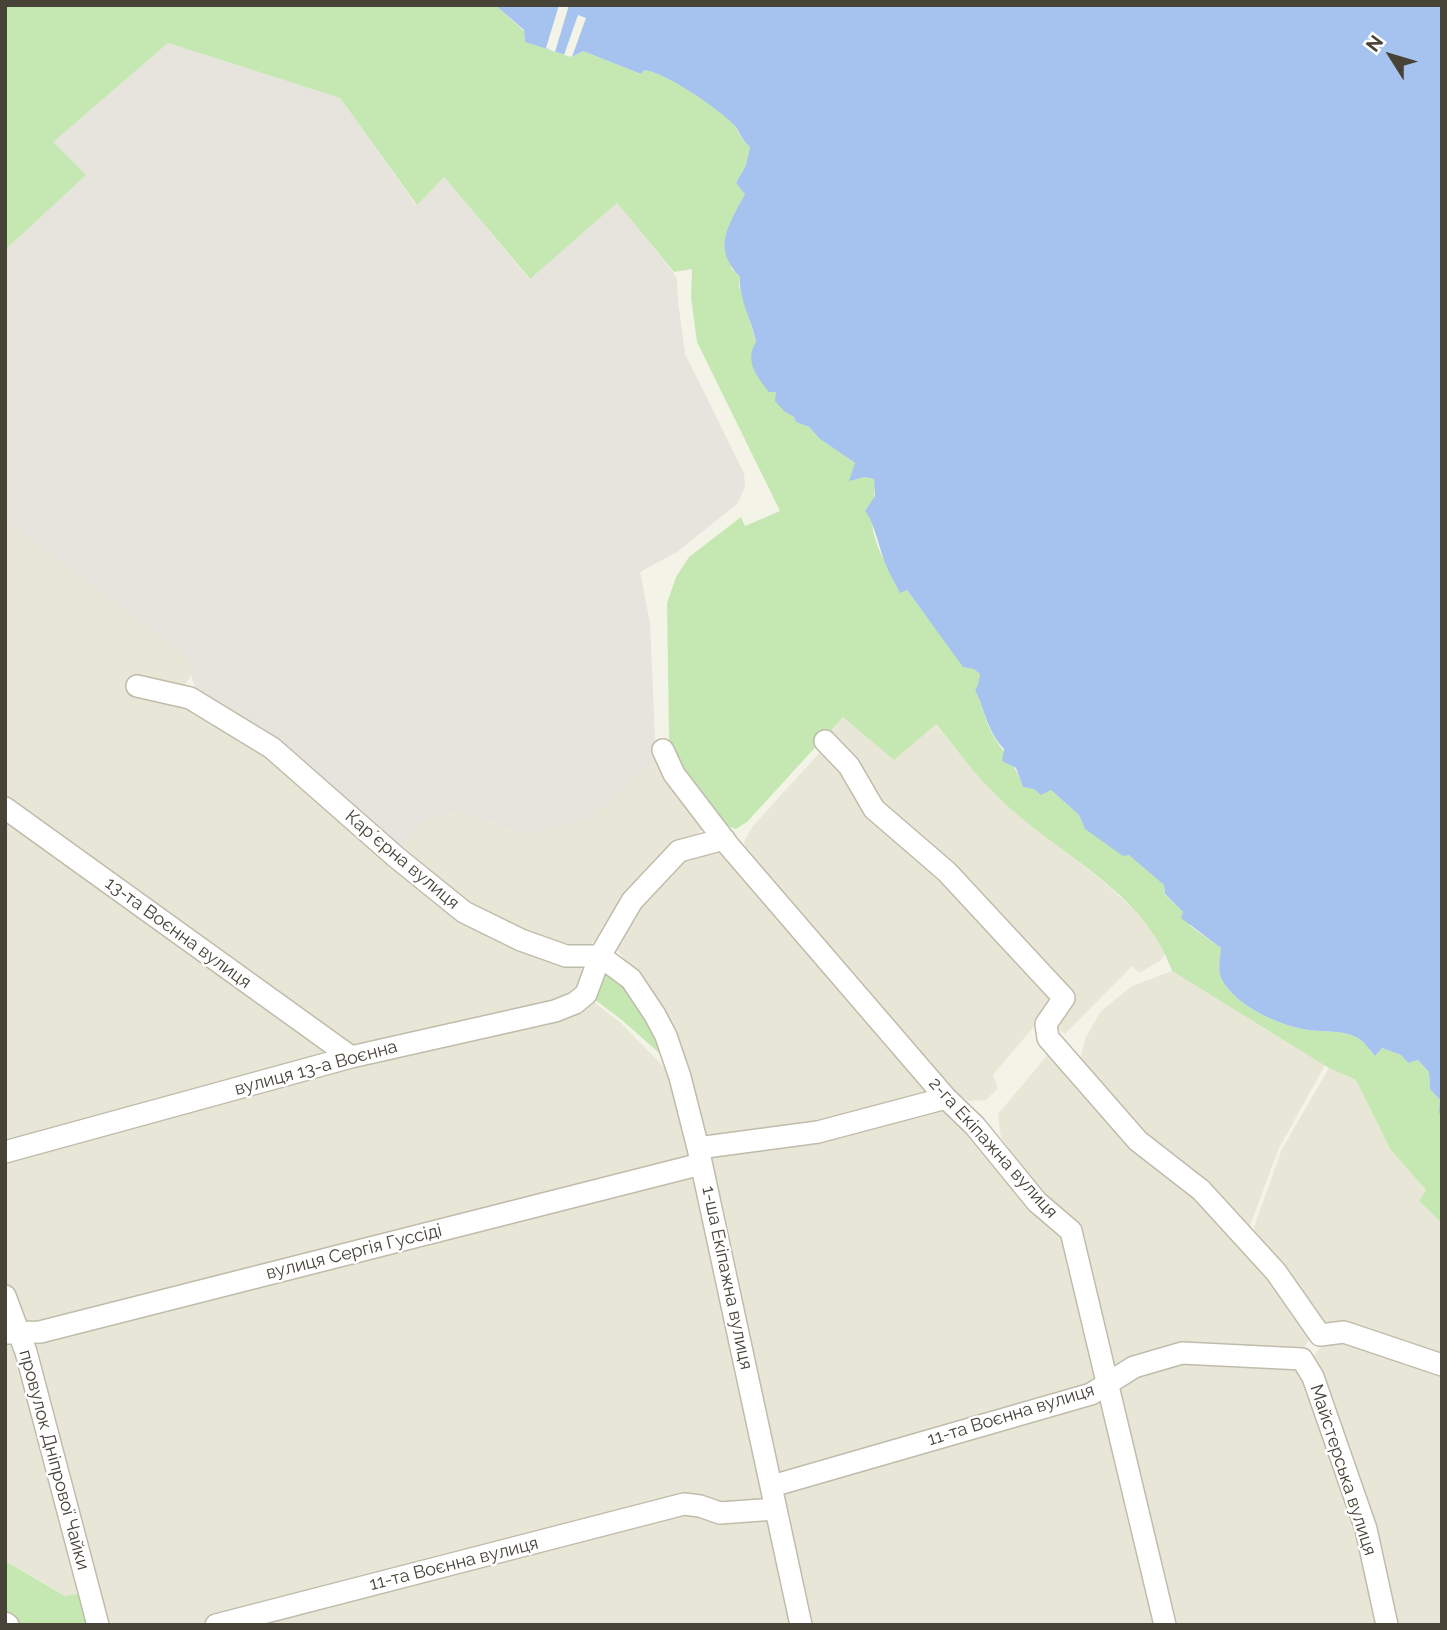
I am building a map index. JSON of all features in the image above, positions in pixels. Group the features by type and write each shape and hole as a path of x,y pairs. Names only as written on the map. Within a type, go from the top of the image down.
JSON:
{"street":[{"name":"Карʼєрна вулиця","path":"137,686 190,698 272,748 396,857 464,912 520,940 566,956 600,956"},
{"path":"825,741 849,766 874,809 947,872 1064,998 1046,1024 1048,1038 1138,1140 1202,1190 1276,1272 1321,1335"},
{"name":"2-га Екіпажна вулиця","path":"663,751 674,774 724,839 946,1098 975,1126 1037,1202 1071,1231 1165,1625"},
{"name":"13-та Воєнна вулиця","path":"5,808 351,1058"},
{"path":"600,956 632,901 679,851 724,839"},
{"name":"вулиця 13-а Воєнна","path":"5,1152 351,1058 555,1011 575,1003 586,994 600,956"},
{"name":"1-ша Екіпажна вулиця","path":"600,956 631,979 661,1025 680,1077 700,1156 801,1625"},
{"name":"вулиця Сергія Гуссіді","path":"12,1333 40,1332 700,1156 818,1132 946,1098"},
{"name":"провулок Дніпрової Чайки","path":"5,1296 12,1333 99,1625"},
{"path":"1302,1359 1321,1335 1344,1332 1442,1365"},
{"name":"11-та Воєнна вулиця","path":"772,1486 1091,1394 1134,1367 1182,1353 1302,1359"},
{"name":"Майстерська вулиця","path":"1302,1359 1313,1377 1366,1529 1387,1625"},
{"name":"11-та Воєнна вулиця","path":"216,1625 684,1504 720,1513 775,1509"}],"shaded area":[{"path":"168,43 340,98 416,205 444,177 529,279 617,203 677,279 685,354 744,473 745,486 738,503 677,552 640,572 650,623 656,760 585,822 577,817 572,823 524,834 457,811 422,822 399,853 197,691 189,659 5,521 5,250 85,175 52,142"},
{"path":"5,521 189,659 191,675 182,690 182,704 270,753 392,861 581,967 584,979 572,998 356,1048 5,800"},
{"path":"843,717 935,724 999,798 1106,884 1145,920 1166,953 1160,961 1139,973 1132,966 1065,1034 1043,1016 993,1075 998,1088 986,1100 969,1101 953,1090 748,854 744,842 753,826 833,738 828,732"},
{"path":"656,760 704,826 700,832 679,844 629,896 590,946 567,952 467,909 399,853 422,822 457,811 524,834 577,816 585,822"},
{"path":"5,818 321,1046 322,1052 316,1059 5,1147"},
{"path":"721,849 929,1094 817,1127 707,1140 701,1132 661,1012 617,949 615,938 681,856"},
{"path":"1172,971 1325,1065 1279,1148 1247,1234 1140,1138 1078,1069 1085,1039 1101,1011 1132,986"},
{"path":"589,998 621,1023 674,1080 690,1157 26,1325 12,1305 5,1280 5,1158"},
{"path":"1050,1052 1200,1193 1312,1332 1306,1345 1295,1353 1114,1367 1074,1226 1042,1195 1001,1137 998,1114"},
{"path":"1329,1068 1356,1080 1390,1149 1426,1190 1419,1201 1442,1223 1442,1361 1323,1325 1254,1235 1254,1227 1282,1149"},
{"path":"927,1107 945,1112 963,1126 1067,1237 1097,1385 781,1475 774,1465 709,1152"},
{"path":"694,1176 764,1497 755,1504 662,1504 194,1625 105,1625 33,1356 36,1343 44,1336"},
{"path":"1334,1338 1442,1369 1442,1625 1393,1625 1312,1359 1317,1351"},
{"path":"5,1340 14,1343 85,1593 66,1596 5,1561"},
{"path":"1182,1356 1296,1368 1308,1378 1338,1457 1383,1625 1172,1625 1116,1382"},
{"path":"1103,1399 1159,1625 806,1625 782,1502 787,1492"},
{"path":"686,1509 768,1517 794,1625 237,1625"}],"green space":[{"path":"5,5 495,5 524,31 525,42 572,57 583,51 641,74 644,70 654,72 689,91 730,121 750,147 746,165 736,183 746,193 729,226 731,268 740,277 739,286 756,342 785,412 855,463 865,477 874,479 873,528 882,557 900,592 906,589 929,620 980,674 979,685 975,690 986,720 1023,787 1051,790 1079,815 1085,829 1129,854 1164,885 1165,895 1183,912 1190,926 1221,948 1220,977 1229,990 1248,1007 1272,1020 1297,1028 1351,1035 1361,1040 1375,1056 1382,1048 1401,1055 1408,1063 1418,1060 1429,1072 1430,1089 1440,1100 1442,1223 1419,1201 1426,1190 1390,1149 1356,1080 1329,1068 1172,971 1159,943 1142,918 1097,876 999,798 936,724 894,760 843,717 747,822 736,829 724,825 673,758 669,737 667,603 676,577 689,557 741,517 745,526 780,511 697,342 691,298 692,269 674,272 617,203 530,279 444,177 417,205 340,98 168,43 53,142 86,175 5,250"},
{"path":"609,972 628,985 667,1060 594,999 601,974"},
{"path":"5,1561 65,1596 85,1593 93,1625 17,1625 5,1615"}],"water":[{"path":"495,5 1442,5 1442,1115 1439,1113 1440,1100 1430,1089 1429,1072 1418,1060 1408,1063 1401,1055 1382,1048 1375,1056 1356,1037 1345,1033 1297,1028 1272,1020 1248,1007 1229,990 1220,977 1221,948 1181,918 1183,912 1165,894 1164,885 1129,855 1123,856 1085,829 1079,815 1051,790 1041,795 1034,789 1023,787 1016,768 1002,761 1004,749 990,728 975,690 980,674 974,669 963,667 907,590 900,593 888,570 874,528 865,511 875,496 874,479 865,477 849,481 855,463 785,412 775,401 776,392 769,392 754,368 751,356 756,342 741,293 740,277 726,256 725,246 729,226 745,194 736,183 746,165 750,147 726,118 678,84 644,70 641,74 583,51 572,57 525,42 524,30"}],"pier":[{"path":"559,5 569,5 555,52 546,48"},
{"path":"578,15 586,18 572,57 564,55"}]}
